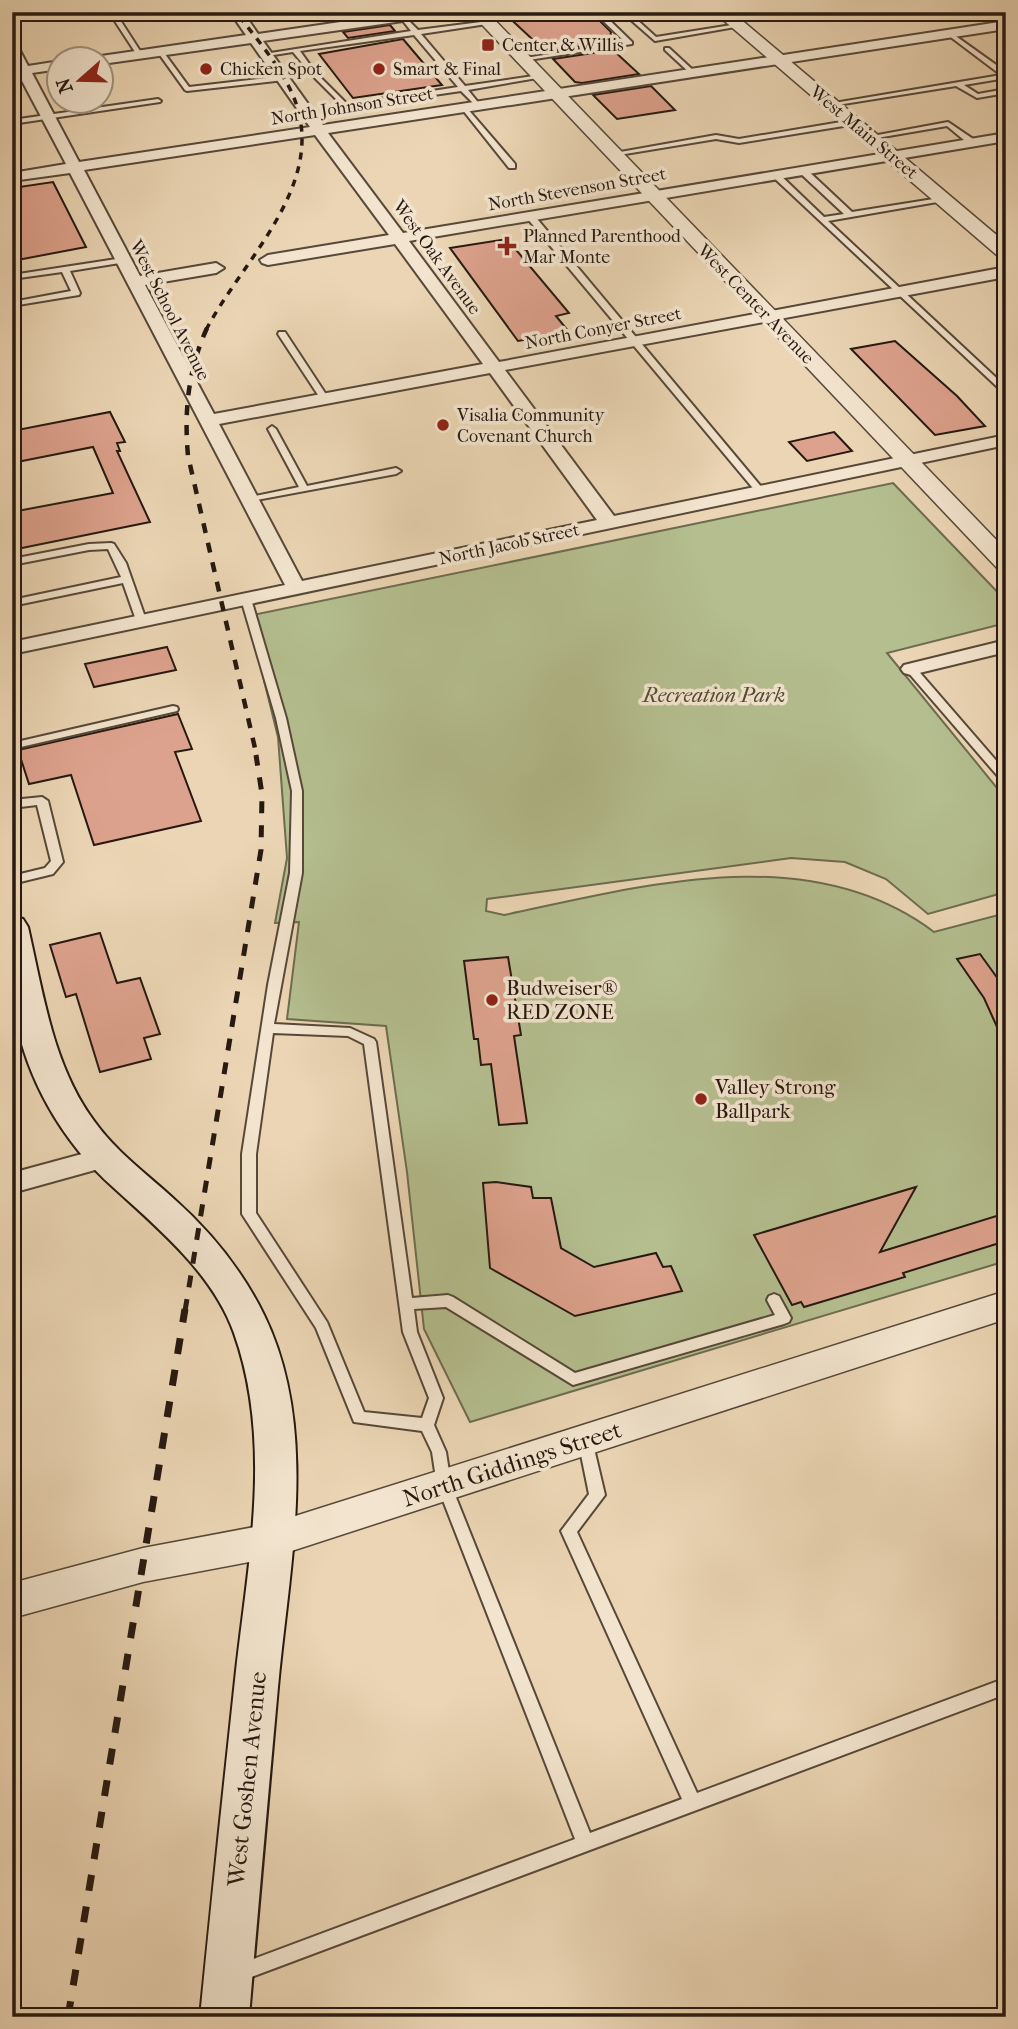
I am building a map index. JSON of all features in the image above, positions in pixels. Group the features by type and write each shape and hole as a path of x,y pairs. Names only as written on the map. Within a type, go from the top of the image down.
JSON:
{"main road":[{"name":"West Goshen Avenue","path":"12,927 49,1073 80,1130 104,1158 171,1218 234,1295 253,1332 274,1410 277,1457 226,1997"}],"street":[{"name":"West Oak Avenue","path":"236,12 319,130 609,523"},
{"path":"116,58 438,12"},
{"name":"West Main Street","path":"722,12 1006,253"},
{"path":"974,16 1006,39"},
{"name":"West Center Avenue","path":"483,17 1006,564"},
{"name":"North Johnson Street","path":"12,177 1006,25"},
{"name":"West School Avenue","path":"12,48 18,71 49,117 296,588"},
{"path":"18,71 46,67"},
{"name":"North Stevenson Street","path":"268,260 1005,138"},
{"path":"134,282 216,268"},
{"name":"North Conyer Street","path":"207,421 1006,272"},
{"name":"North Jacob Street","path":"12,648 1006,440"},
{"path":"911,669 1006,646"},
{"path":"12,1183 104,1158"},
{"name":"North Giddings Street","path":"12,1601 143,1565 270,1541 1006,1305"}],"lane":[{"path":"113,12 139,54"},
{"path":"522,59 630,43 597,12"},
{"path":"403,17 464,89 471,107 512,166"},
{"path":"267,54 416,32 483,17"},
{"path":"633,19 654,39 738,26"},
{"path":"950,34 1006,76"},
{"path":"667,49 693,73"},
{"path":"295,50 359,124"},
{"path":"160,51 187,89 284,78"},
{"path":"831,104 1006,76"},
{"path":"345,106 540,77"},
{"path":"958,84 977,96 1006,92"},
{"path":"12,122 158,101"},
{"path":"613,154 723,136 738,141 853,122"},
{"path":"871,137 948,124 972,143"},
{"path":"802,170 850,215"},
{"path":"775,175 1006,392"},
{"path":"823,219 943,199"},
{"path":"530,216 760,492"},
{"path":"12,277 123,260"},
{"path":"12,303 76,293 65,269"},
{"path":"282,334 325,399"},
{"path":"272,429 304,489"},
{"path":"249,500 396,471"},
{"path":"12,562 89,547 111,546 127,579 141,621"},
{"path":"12,603 127,579"},
{"path":"246,599 281,718 297,791 296,873 249,1154 249,1214 322,1326 359,1418 427,1425"},
{"path":"911,669 1006,779"},
{"path":"12,746 173,709"},
{"path":"12,804 42,801 57,862 49,871 12,880"},
{"path":"268,1028 351,1032 370,1042 410,1332 436,1398 427,1425 439,1452 444,1485 585,1843"},
{"path":"405,1304 448,1301 573,1379 784,1318 774,1300"},
{"path":"585,1440 597,1495 569,1531 693,1803"},
{"path":"226,1997 585,1843 1006,1686"}],"green space":[{"name":"Recreation Park","path":"893,483 1006,601 1006,623 887,653 1006,799 1006,892 928,914 886,879 845,862 791,858 487,899 486,911 504,915 612,892 724,877 780,878 834,886 885,903 934,932 1006,913 1006,1261 470,1422 424,1329 407,1172 386,1026 287,1019 299,922 275,923 287,858 278,737 248,616"}],"building":[{"path":"326,12 379,12 380,14 333,20"},
{"path":"503,12 591,12 611,32 609,42 546,52"},
{"path":"390,25 395,31 348,38 343,32"},
{"name":"Smart & Final","path":"403,39 442,85 353,98 319,54"},
{"path":"613,50 639,74 575,82 553,59"},
{"path":"651,86 675,110 617,119 593,95"},
{"path":"53,182 86,247 12,261 12,188"},
{"path":"507,239 569,313 556,316 569,332 518,341 450,248"},
{"path":"895,341 957,396 985,426 935,435 851,349"},
{"path":"110,412 125,442 117,443 120,451 117,451 150,522 12,550 12,512 113,493 93,447 12,463 12,431"},
{"path":"834,432 852,451 807,461 789,442"},
{"path":"167,647 176,670 94,687 85,664"},
{"path":"178,714 192,749 175,752 201,821 94,845 71,775 29,784 18,750"},
{"path":"100,933 117,983 140,978 160,1034 144,1038 151,1059 100,1072 76,994 66,997 50,945"},
{"path":"980,954 1006,990 1006,1047 984,998 957,959"},
{"path":"508,957 521,1035 514,1036 527,1123 499,1125 491,1064 481,1065 478,1039 474,1039 464,961"},
{"path":"483,1183 531,1187 533,1198 551,1198 561,1248 594,1267 656,1253 663,1267 671,1266 682,1291 575,1316 490,1268"},
{"path":"916,1187 880,1252 1006,1213 1006,1241 903,1273 905,1277 804,1307 801,1302 792,1305 754,1235"}],"railway":[{"path":"207,329 278,216 293,186 301,156 301,124 291,91 272,60 236,12"},
{"path":"207,329 195,359 189,391 188,456 257,757"},
{"path":"185,1311 261,850 262,794 256,755"},
{"path":"68,2017 185,1309"}],"place":[{"name":"Center & Willis","path":"488,45"},
{"name":"Chicken Spot","path":"206,69"},
{"name":"Smart & Final","path":"379,69"},
{"name":"Planned Parenthood Mar Monte","path":"507,246"},
{"name":"Visalia Community Covenant Church","path":"443,425"},
{"name":"Budweiser® RED ZONE","path":"492,1000"},
{"name":"Valley Strong Ballpark","path":"701,1099"}]}
